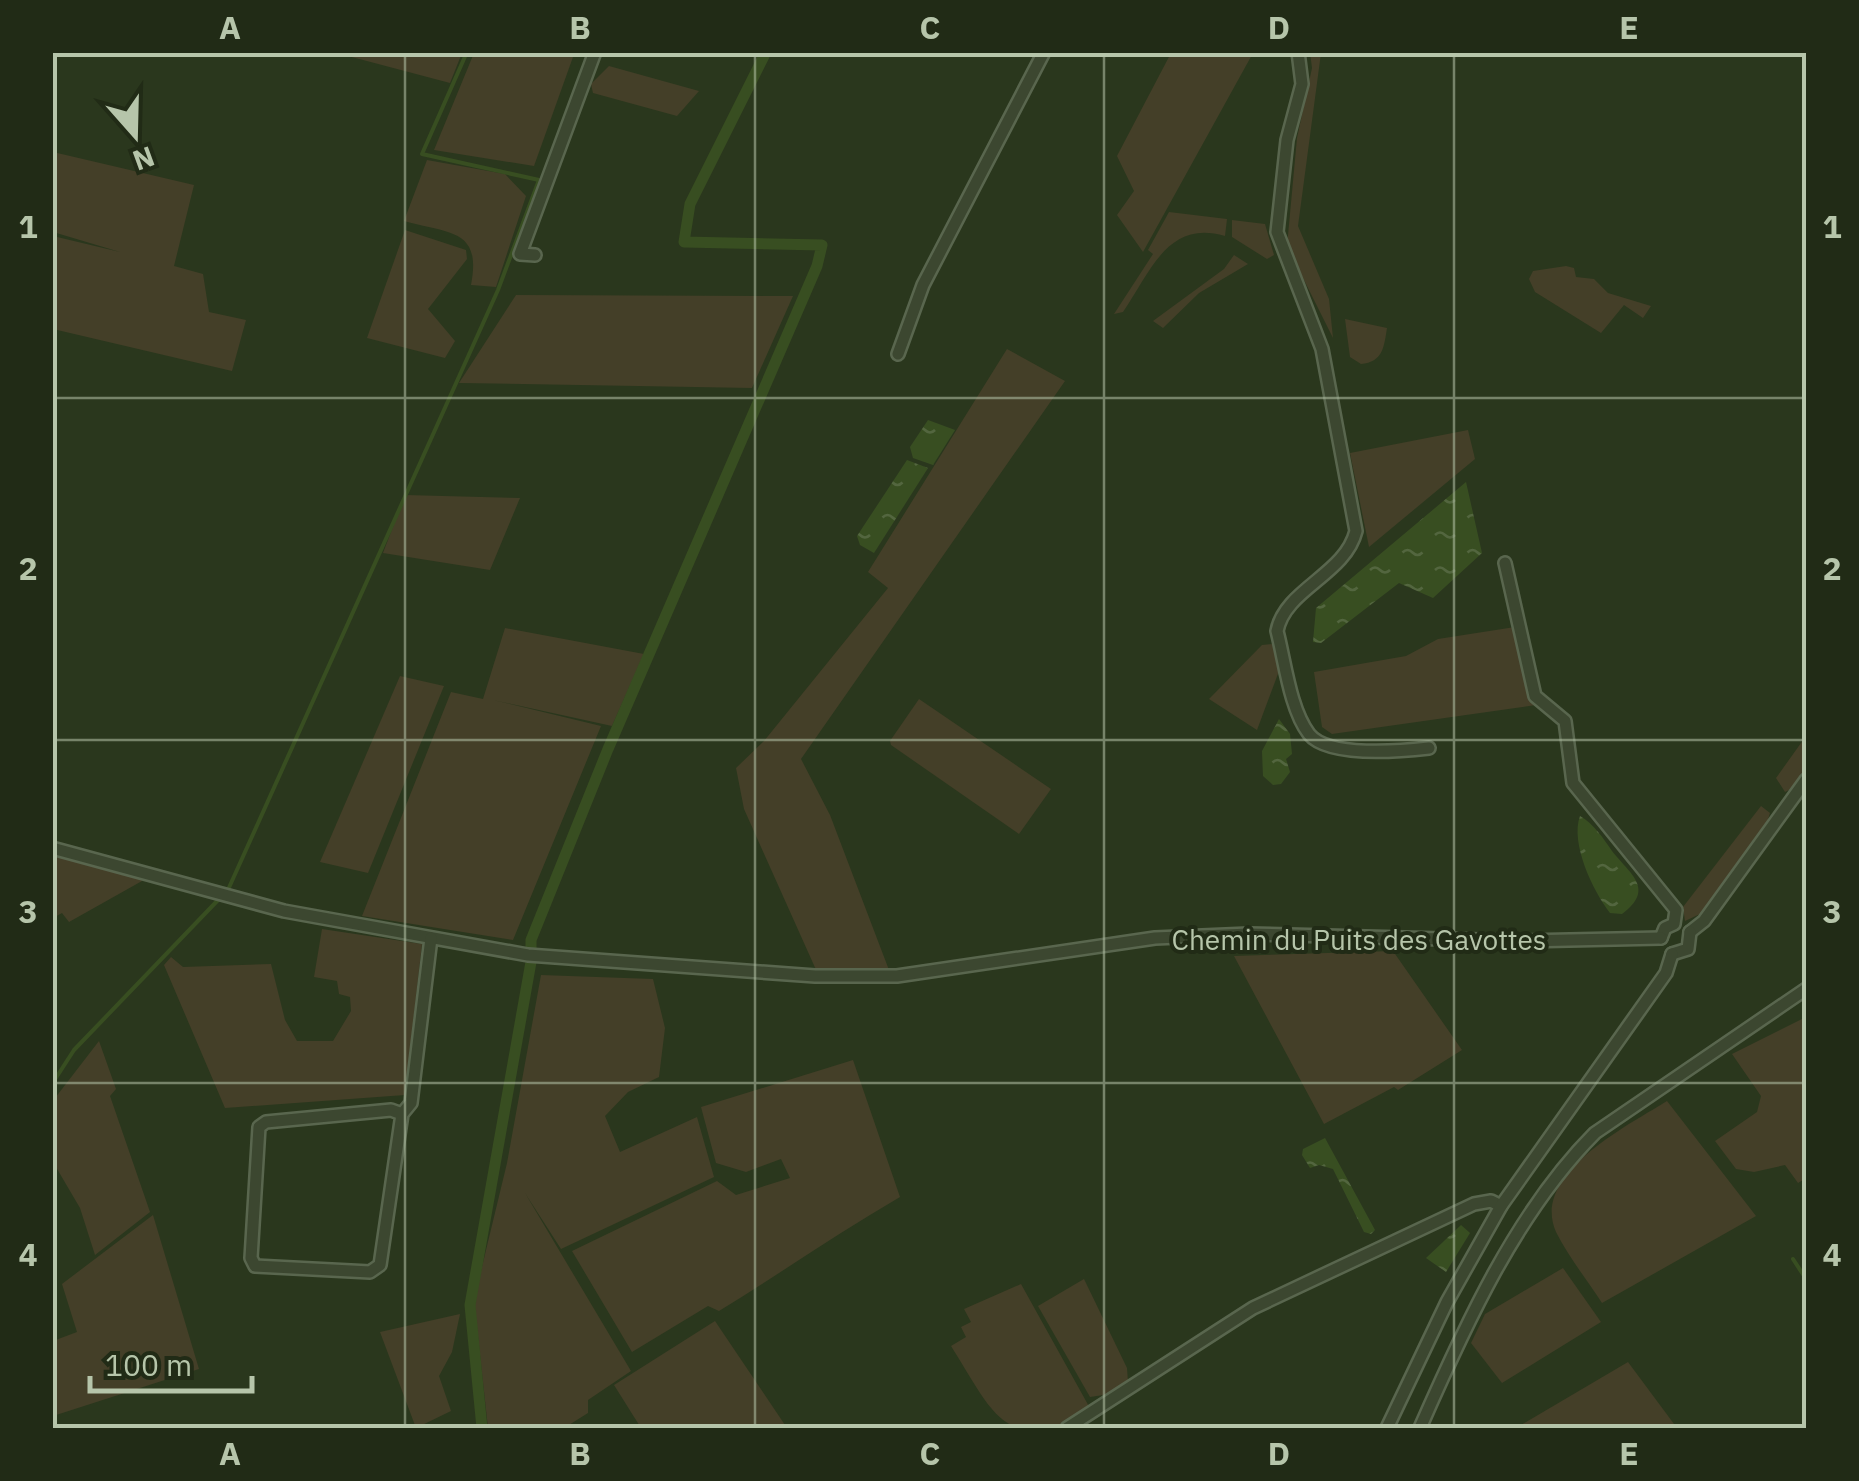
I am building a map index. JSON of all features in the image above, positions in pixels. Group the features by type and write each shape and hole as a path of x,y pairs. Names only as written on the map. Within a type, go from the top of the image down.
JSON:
{"street":[{"path":"536,255 520,254 595,52"},
{"path":"898,354 923,285 1044,52"},
{"path":"1298,52 1302,84 1288,140 1277,232 1322,349 1356,532 1352,546 1317,585 1293,602 1277,631 1302,724 1312,738 1323,744 1383,753 1429,748"},
{"path":"1505,564 1535,696 1558,710 1565,720 1573,783 1675,906 1674,924"},
{"path":"1674,924 1665,928 1661,938 1664,950 1672,954 1688,949 1690,932 1704,921 1806,780"},
{"name":"Chemin du Puits des Gavottes","path":"52,848 284,911 431,938 559,958 815,976 897,976 1155,938 1250,934 1520,941 1661,938"},
{"path":"1674,924 1690,932"},
{"path":"402,1114 371,1112 266,1122 259,1127 251,1258 255,1266 376,1270 402,1114 410,1103 431,938"},
{"path":"1387,1428 1447,1302 1501,1206 1666,973 1672,954"},
{"path":"1420,1428 1511,1249 1576,1152 1595,1134 1806,989"},
{"path":"1067,1428 1253,1308 1474,1204 1491,1201 1501,1206"}],"shaded area":[{"path":"462,52 450,83 348,56"},
{"path":"474,53 562,53 573,57 534,166 434,150"},
{"path":"1171,53 1253,53 1143,252 1117,215 1134,191 1117,156"},
{"path":"1310,53 1321,53 1298,226 1329,299 1333,338 1287,246 1297,138 1312,68"},
{"path":"609,66 699,91 677,116 593,93 591,84"},
{"path":"53,152 194,185 174,266 203,274 209,312 246,320 232,371 53,329 53,236 120,252 53,232"},
{"path":"427,160 505,174 526,196 496,287 471,285 472,253 458,236 404,221"},
{"path":"1169,212 1227,219 1225,236 1205,233 1175,242 1153,265 1123,312 1114,314 1153,254 1148,250"},
{"path":"1232,220 1265,224 1274,255 1267,259 1232,237"},
{"path":"405,230 466,250 467,259 428,309 455,341 445,358 367,338"},
{"path":"1234,255 1248,264 1199,293 1163,328 1153,321 1224,269"},
{"path":"1574,268 1576,277 1594,279 1608,293 1651,306 1643,318 1624,305 1601,333 1535,292 1529,279 1533,271"},
{"path":"516,295 793,296 752,388 459,383"},
{"path":"1345,319 1387,328 1378,357 1361,364 1350,357"},
{"path":"1007,349 1065,381 801,759 830,815 889,970 817,972 744,809 736,768 764,741 888,588 868,572"},
{"path":"1468,430 1475,459 1369,547 1350,453"},
{"path":"405,495 520,498 490,570 383,553"},
{"path":"1515,627 1536,705 1332,734 1322,727 1314,672 1406,656 1438,639"},
{"path":"505,628 644,654 612,726 493,700 601,726 513,940 362,916 451,692 483,699"},
{"path":"1273,644 1279,671 1257,730 1209,699 1262,645"},
{"path":"400,676 444,686 368,873 320,862"},
{"path":"919,699 1051,789 1019,834 891,745"},
{"path":"1806,736 1802,776 1785,792 1776,778"},
{"path":"1761,806 1770,813 1765,829 1700,914 1685,921 1683,907"},
{"path":"53,853 140,875 142,881 69,922 62,913 53,918"},
{"path":"322,929 422,944 405,1095 225,1108 164,965 171,957 183,967 271,964 285,1020 297,1041 333,1041 351,1011 350,997 339,994 337,981 314,977"},
{"path":"1393,951 1462,1050 1398,1090 1394,1087 1324,1124 1234,956"},
{"path":"541,975 653,979 665,1028 659,1077 628,1092 605,1116 620,1152 697,1117 714,1177 561,1249 525,1193 631,1371 588,1400 588,1413 564,1428 488,1428 474,1300 507,1163"},
{"path":"1806,1017 1806,1178 1798,1183 1785,1165 1754,1172 1736,1169 1715,1141 1757,1112 1761,1096 1732,1054"},
{"path":"99,1041 116,1089 110,1096 150,1212 95,1255 80,1208 53,1162 52,1102"},
{"path":"853,1060 900,1197 719,1311 708,1306 632,1352 572,1251 717,1181 736,1195 790,1178 781,1159 746,1172 716,1163 701,1107"},
{"path":"1667,1101 1756,1216 1602,1303 1556,1232 1552,1211 1557,1190 1588,1154"},
{"path":"153,1215 199,1369 53,1416 53,1341 77,1332 62,1284"},
{"path":"1563,1268 1601,1322 1502,1383 1471,1343 1485,1314"},
{"path":"1084,1279 1127,1368 1128,1382 1110,1394 1090,1397 1038,1306"},
{"path":"1021,1284 1091,1410 1062,1424 1039,1429 1020,1428 992,1409 951,1346 966,1337 961,1327 971,1322 964,1309"},
{"path":"460,1314 452,1352 439,1376 451,1411 416,1428 380,1332"},
{"path":"715,1321 787,1428 641,1428 614,1385"},
{"path":"1628,1362 1677,1428 1516,1428"}],"water":[{"path":"928,420 955,430 933,465 913,458 910,447"},
{"path":"907,460 928,468 874,553 860,545 857,536"},
{"path":"1466,482 1482,553 1433,598 1399,583 1321,643 1313,642 1316,608"},
{"path":"1279,719 1290,734 1292,754 1286,759 1290,772 1281,784 1273,785 1263,776 1262,751"},
{"path":"1580,816 1632,874 1639,889 1632,905 1622,914 1610,913 1590,880 1578,839"},
{"path":"1325,1138 1375,1230 1371,1234 1364,1232 1333,1169 1319,1165 1310,1168 1302,1155 1303,1149"},
{"path":"1461,1225 1470,1233 1446,1272 1426,1258"}],"waterway":[{"path":"227,892 498,290 539,180 422,154 467,52"},
{"path":"482,1428 470,1305 531,962 531,940 608,749 817,266 822,245 684,242 690,204 766,52"},
{"path":"52,1084 74,1050 220,898"},
{"path":"1793,1259 1806,1279"}]}
